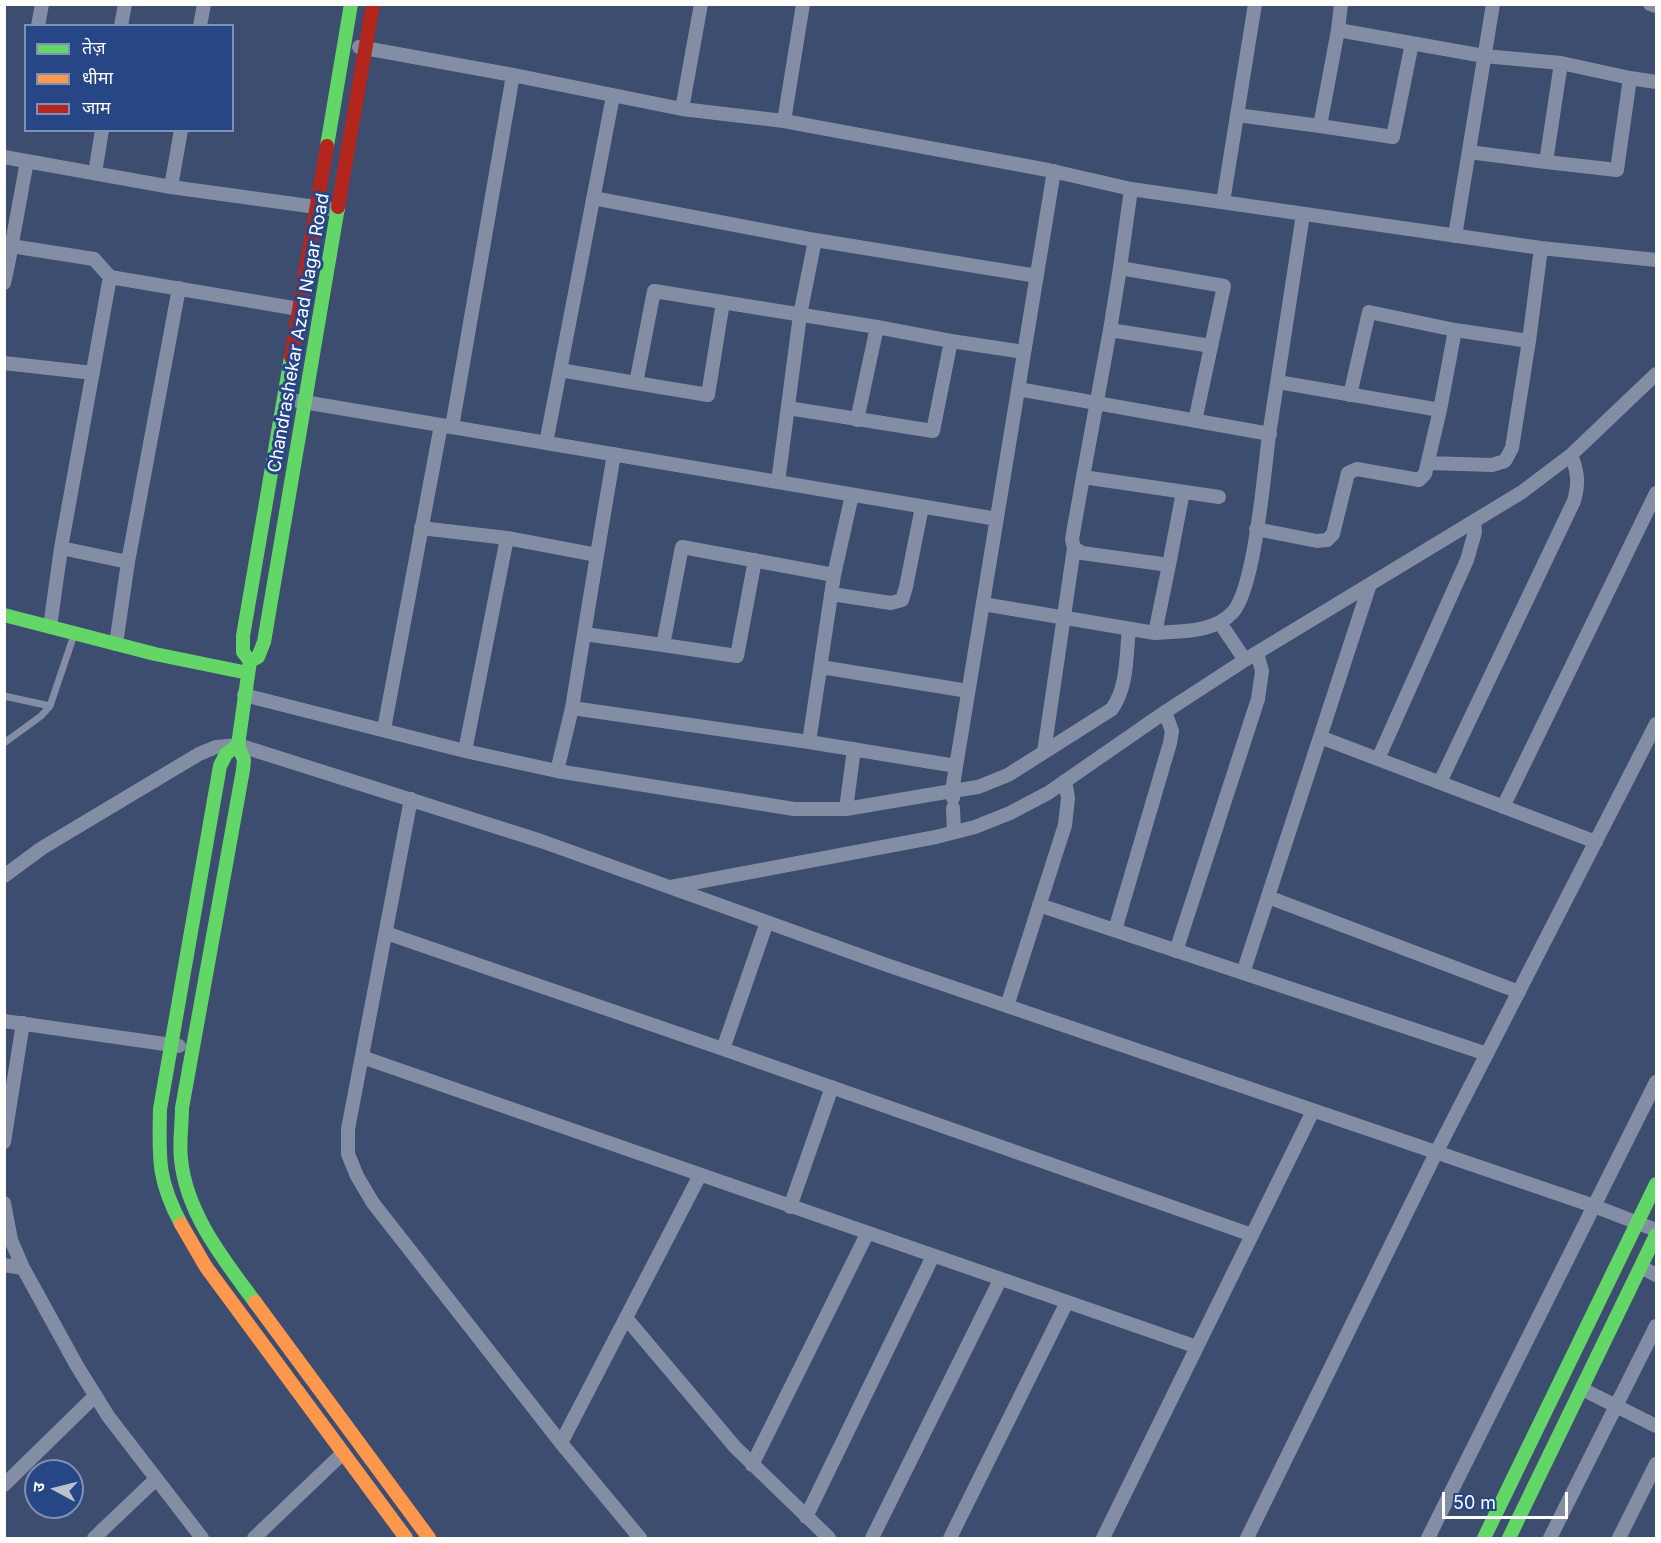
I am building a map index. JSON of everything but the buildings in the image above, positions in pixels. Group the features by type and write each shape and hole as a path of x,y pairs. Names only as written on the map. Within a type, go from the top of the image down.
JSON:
{"street":[{"path":"38,24 42,4"},
{"path":"121,24 125,4"},
{"path":"200,24 204,4"},
{"name":"Chandrashekar Azad Nagar Road","path":"249,667 243,652 243,636 351,4"},
{"name":"Chandrashekar Azad Nagar Road","path":"373,4 264,642 258,657 249,667 244,695 238,745 244,760 243,770 182,1108 181,1160 188,1190 202,1223 228,1266 429,1539"},
{"path":"682,109 701,4"},
{"path":"784,121 803,4"},
{"path":"1223,202 1255,4"},
{"path":"1320,126 1341,4"},
{"path":"1455,236 1493,4"},
{"path":"1650,4 1656,6"},
{"path":"1338,30 1484,56 1561,63 1656,82"},
{"path":"1237,114 1393,137 1412,43"},
{"path":"345,44 682,109 784,121 1054,171 1131,189 1541,248 1656,260"},
{"path":"1546,162 1561,63"},
{"path":"384,729 421,528 446,426 513,75"},
{"path":"1468,152 1617,170 1630,78"},
{"path":"546,443 613,96"},
{"path":"95,173 102,132"},
{"path":"171,187 181,132"},
{"path":"4,158 171,187 338,210"},
{"path":"4,283 27,162"},
{"path":"954,832 953,799 956,766 1054,171"},
{"path":"1044,752 1062,617 1074,548 1072,539 1110,330 1131,189"},
{"path":"593,198 814,240 1037,276"},
{"path":"1223,627 1243,596 1257,530 1303,214"},
{"path":"777,482 800,315 814,240"},
{"path":"11,246 94,260 110,277 299,309"},
{"path":"1428,463 1492,465 1505,460 1512,448 1541,248"},
{"path":"1120,268 1224,286 1195,421"},
{"path":"50,627 110,277"},
{"path":"116,644 128,562 179,288"},
{"path":"636,383 654,291 1024,352"},
{"path":"560,370 708,395 723,302"},
{"path":"1350,395 1369,312 1455,330 1529,341"},
{"path":"857,420 877,327"},
{"path":"1110,330 1211,346"},
{"path":"1257,530 1317,541 1327,540 1333,534 1348,474 1357,469 1419,480 1425,474 1455,330"},
{"path":"788,408 933,431 951,341"},
{"path":"4,363 93,373"},
{"path":"670,887 954,832 975,827 1010,813 1047,793 1251,656 1522,492 1571,455 1656,374"},
{"path":"1278,382 1440,410"},
{"path":"1018,389 1270,434"},
{"path":"284,398 997,519"},
{"path":"557,771 572,708 614,454"},
{"path":"1440,783 1574,501 1579,484 1578,470 1571,455"},
{"path":"1083,477 1219,497"},
{"path":"1155,633 1183,492"},
{"path":"1503,807 1656,493"},
{"path":"809,742 834,575 852,495"},
{"path":"831,594 891,603 902,600 922,507"},
{"path":"1378,759 1467,560 1475,532 1474,521"},
{"path":"421,528 507,538 597,555"},
{"path":"465,750 507,538"},
{"path":"663,645 682,547 834,575"},
{"path":"62,548 128,562"},
{"path":"1074,548 1082,552 1169,565"},
{"path":"584,634 737,656 755,560"},
{"path":"1243,973 1370,584"},
{"path":"983,604 1155,633 1223,627"},
{"path":"4,615 116,644 249,667"},
{"path":"1176,951 1258,699 1262,671 1251,656 1235,645 1223,627"},
{"path":"244,695 557,771 794,809 846,809 953,799 993,782 1112,709 1123,688 1129,628"},
{"path":"821,667 968,691"},
{"path":"572,708 956,766"},
{"path":"1115,930 1170,743 1172,731 1165,712"},
{"path":"1247,1539 1436,1153 1656,724"},
{"path":"1320,737 1596,842"},
{"path":"238,745 226,754 220,766 160,1109 159,1162 166,1191 181,1224 206,1268 406,1539"},
{"path":"4,876 42,848 199,754 216,747 238,745 541,841 1007,1006 1637,1222 1656,1232 1509,1539"},
{"path":"846,809 854,749"},
{"path":"1007,1006 1065,825 1068,798 1065,781"},
{"path":"411,799 348,1130 348,1154 357,1176 373,1203 561,1443 640,1539"},
{"path":"1268,897 1519,992"},
{"path":"1040,905 1487,1054"},
{"path":"723,1048 767,922"},
{"path":"386,933 723,1048 1252,1235"},
{"path":"4,1021 192,1048"},
{"path":"4,1142 23,1023"},
{"path":"362,1057 1197,1347"},
{"path":"1428,1539 1656,1082"},
{"path":"790,1207 832,1087"},
{"path":"1103,1539 1313,1111"},
{"path":"561,1443 700,1175"},
{"path":"1484,1539 1656,1184"},
{"path":"4,1203 11,1240 23,1268 95,1396 202,1539"},
{"path":"752,1465 867,1234"},
{"path":"806,1516 933,1256"},
{"path":"4,1265 23,1268"},
{"path":"1641,1267 1656,1275"},
{"path":"872,1539 1000,1280"},
{"path":"950,1539 1067,1302"},
{"path":"626,1318 752,1465 829,1539"},
{"path":"1550,1539 1656,1326"},
{"path":"1582,1389 1656,1426"},
{"path":"4,1485 95,1396"},
{"path":"254,1539 343,1453"},
{"path":"1619,1539 1656,1464"},
{"path":"94,1539 156,1479"}],"lane":[{"path":"4,743 41,716 50,706 74,633"},
{"path":"4,696 50,706"}],"traffic: fast":[{"path":"327,146 351,4"},
{"path":"250,661 258,657 264,642 338,207"},
{"path":"238,745 250,661 243,652 243,636 291,357"},
{"path":"4,615 155,654 248,673"},
{"path":"181,1224 167,1194 161,1168 160,1109 220,766 226,754 238,745"},
{"path":"238,745 244,760 243,770 182,1108 180,1153 184,1179 198,1217 219,1253 255,1302"},
{"path":"1484,1538 1656,1184"},
{"path":"1509,1538 1656,1235"}],"traffic: slow":[{"path":"181,1224 206,1267 406,1538"},
{"path":"255,1302 429,1538"}],"traffic: jam":[{"path":"338,207 373,4"},
{"path":"291,357 327,146"}]}
